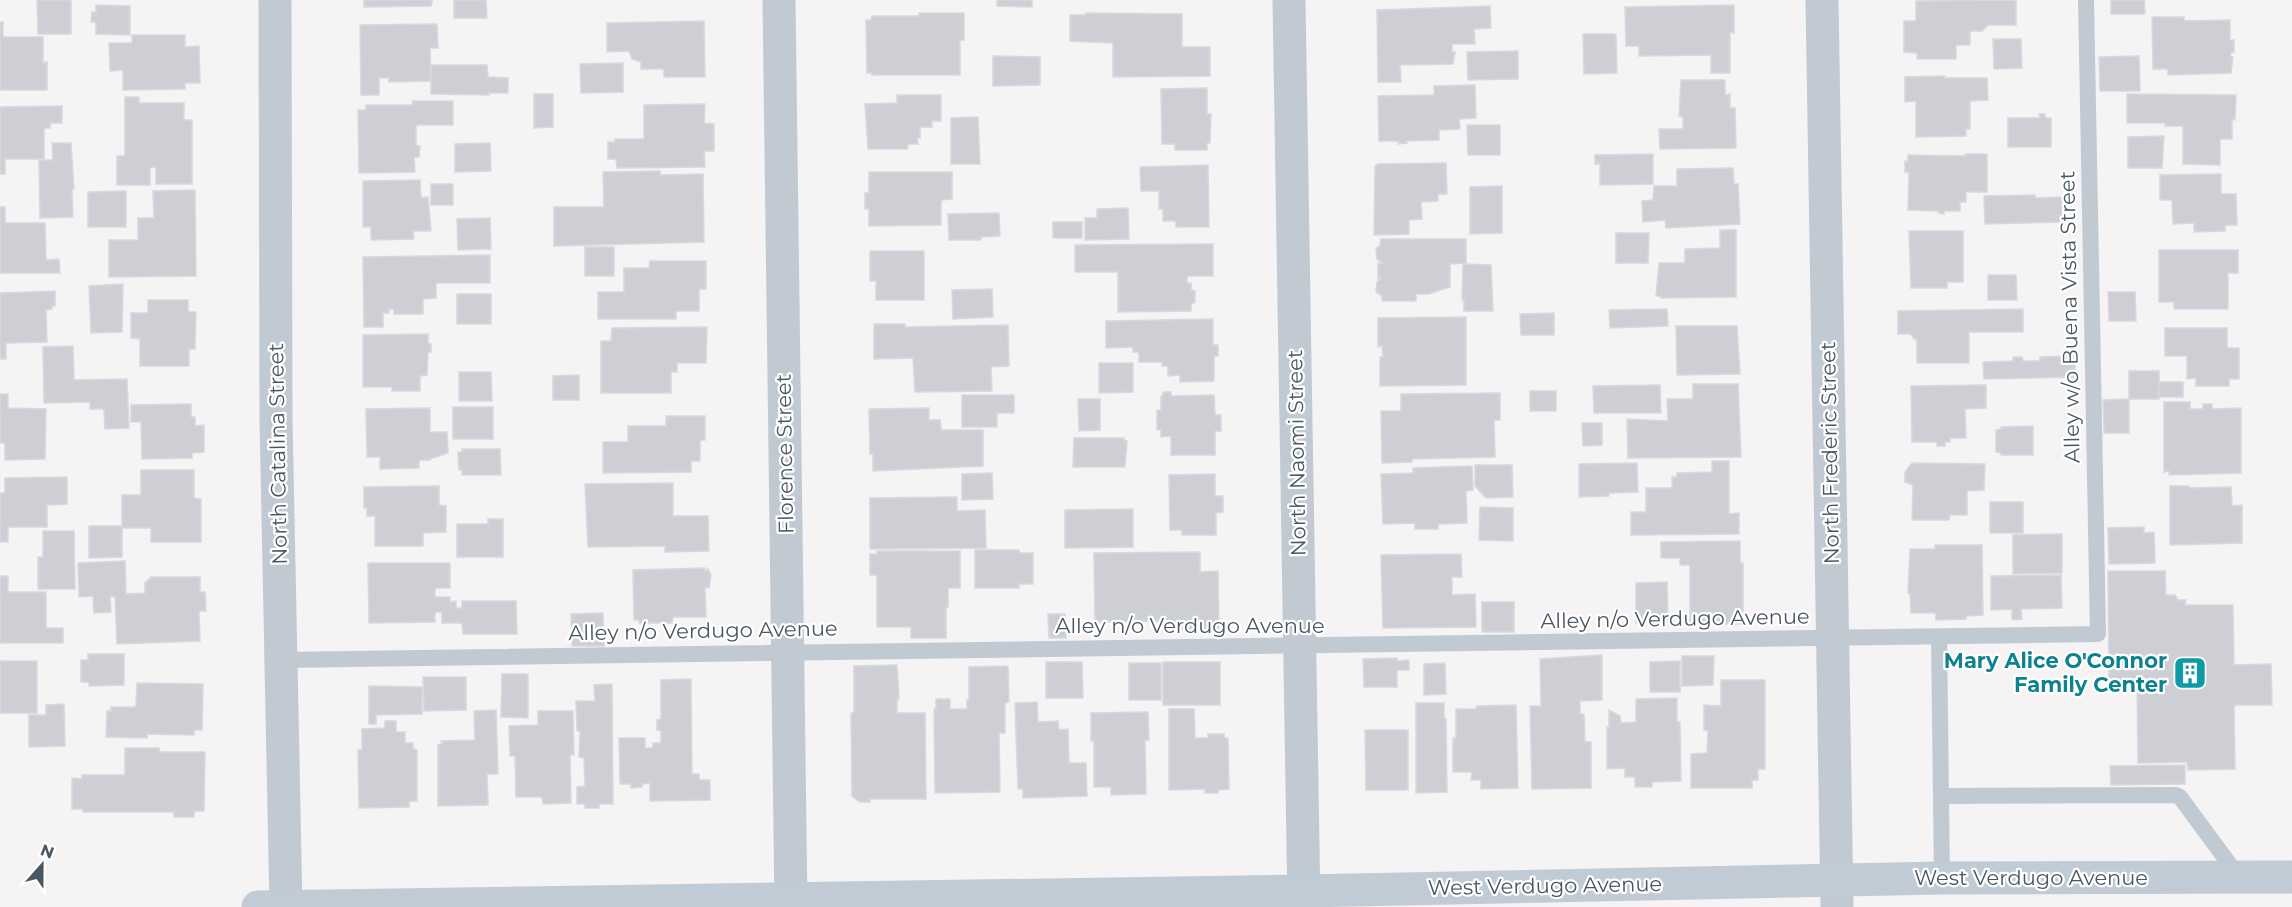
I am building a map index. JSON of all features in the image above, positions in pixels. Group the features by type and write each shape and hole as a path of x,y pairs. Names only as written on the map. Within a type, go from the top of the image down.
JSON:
{"main road":[{"name":"West Verdugo Avenue","path":"258,907 1837,894 1942,878 2292,877"}],"street":[{"name":"North Catalina Street","path":"275,0 276,420 286,907"},
{"name":"Florence Street","path":"779,0 791,903"},
{"name":"North Naomi Street","path":"1289,0 1304,899"},
{"name":"North Frederic Street","path":"1822,0 1837,894"}],"lane":[{"name":"Alley w/o Buena Vista Street","path":"2086,0 2098,634"},
{"name":"Alley n/o Verdugo Avenue","path":"281,660 787,652 1301,648 2098,634"},
{"path":"1939,637 1942,878"},
{"path":"1941,796 2176,795 2180,797 2239,877"}],"building":[{"path":"37,0 71,0 71,34 38,34"},
{"path":"364,0 432,0 432,3 431,6 364,7"},
{"path":"454,0 486,0 487,18 454,18"},
{"path":"997,0 1032,0 1032,7 997,6"},
{"path":"2016,0 2016,25 1988,25 1982,31 1970,31 1970,45 1956,45 1956,59 1917,59 1917,53 1904,52 1904,21 1916,21 1916,1"},
{"path":"2111,0 2144,0 2145,14 2111,14"},
{"path":"96,5 130,6 130,35 96,34 96,22 91,22 92,12 96,12"},
{"path":"1734,5 1734,33 1730,32 1730,73 1711,73 1711,55 1639,56 1639,46 1626,46 1625,7"},
{"path":"1490,6 1491,28 1474,29 1475,44 1452,44 1452,52 1455,52 1453,64 1400,65 1401,82 1378,82 1377,10"},
{"path":"919,13 964,13 964,40 960,40 960,75 872,75 872,73 867,73 866,20 871,20 872,16 919,16"},
{"path":"1086,13 1182,14 1182,47 1210,47 1210,76 1113,77 1113,43 1070,41 1070,15 1086,15"},
{"path":"2152,17 2184,17 2184,21 2230,20 2230,40 2234,40 2234,52 2230,56 2233,57 2231,73 2168,75 2168,69 2153,69"},
{"path":"704,21 705,77 664,77 664,69 641,69 641,62 632,59 629,51 607,52 607,23"},
{"path":"0,22 3,22 3,37 43,37 43,63 47,62 47,90 0,90"},
{"path":"437,24 438,48 430,48 431,81 389,82 389,78 379,78 379,95 361,95 360,25"},
{"path":"1583,34 1616,34 1617,73 1584,74"},
{"path":"132,35 185,35 185,47 199,46 200,83 185,83 185,89 123,90 123,70 110,71 109,43 132,43"},
{"path":"1993,39 2021,39 2022,68 1994,69"},
{"path":"1518,51 1518,79 1468,80 1467,52"},
{"path":"993,56 1040,57 1040,85 993,86"},
{"path":"2139,56 2140,91 2100,91 2099,57"},
{"path":"623,63 623,92 581,93 580,64"},
{"path":"431,65 487,65 488,77 508,78 508,93 431,94"},
{"path":"1945,76 1945,78 1987,78 1988,100 1970,101 1970,129 1966,129 1966,136 1916,137 1916,101 1905,102 1905,77"},
{"path":"1681,80 1725,80 1725,95 1730,94 1730,108 1735,108 1736,148 1660,149 1659,129 1683,129 1683,117 1679,116"},
{"path":"1475,85 1476,118 1459,119 1460,129 1439,130 1439,140 1406,141 1407,143 1398,144 1399,141 1379,141 1378,96 1434,95 1434,86"},
{"path":"1207,88 1207,114 1211,114 1210,143 1207,143 1207,150 1175,150 1175,144 1162,144 1161,89"},
{"path":"534,94 553,94 553,127 534,128"},
{"path":"2127,94 2236,95 2235,120 2232,119 2232,139 2220,139 2220,165 2183,164 2183,126 2165,126 2165,123 2127,123"},
{"path":"897,95 941,95 941,121 932,121 932,127 920,127 918,144 908,144 907,149 868,149 865,104 897,103"},
{"path":"125,97 139,97 139,103 184,103 184,120 192,120 192,184 156,184 156,167 150,168 150,185 117,185 117,156 125,156"},
{"path":"412,101 453,101 453,125 416,125 416,145 420,146 419,157 414,157 415,172 359,173 358,110 366,110 366,105 413,105"},
{"path":"705,104 704,123 714,124 714,151 704,151 705,167 617,168 616,159 608,159 608,142 615,142 615,139 644,139 644,105"},
{"path":"62,106 62,123 50,123 50,128 44,128 44,159 5,159 5,174 0,174 0,107"},
{"path":"2039,114 2045,114 2045,118 2051,118 2051,147 2008,147 2008,118 2040,118"},
{"path":"978,117 980,164 951,164 951,118"},
{"path":"1467,125 1500,125 1500,155 1468,155"},
{"path":"2164,136 2162,168 2128,168 2128,137"},
{"path":"52,143 71,143 73,217 40,218 39,160 53,160"},
{"path":"490,143 491,171 455,172 455,144"},
{"path":"1653,154 1653,184 1600,185 1600,164 1595,164 1595,155"},
{"path":"1965,154 1987,154 1987,192 1966,192 1966,202 1960,202 1960,211 1944,211 1944,214 1938,213 1939,211 1908,210 1909,172 1905,172 1905,161 1908,162 1908,155 1966,156"},
{"path":"1446,163 1447,194 1438,194 1438,201 1421,202 1422,219 1409,220 1409,234 1374,235 1375,166 1378,164"},
{"path":"1208,165 1209,227 1176,227 1176,221 1163,221 1163,209 1159,209 1159,191 1141,191 1140,167"},
{"path":"1733,168 1734,184 1738,184 1740,224 1666,228 1665,220 1643,222 1642,201 1653,200 1654,186 1677,186 1677,169"},
{"path":"660,171 660,175 703,174 704,242 554,246 554,207 604,207 603,172"},
{"path":"869,172 952,172 952,199 941,200 941,225 869,226 869,209 865,209 865,193 869,193"},
{"path":"2221,174 2221,194 2236,194 2237,225 2225,225 2225,231 2194,232 2194,223 2173,224 2172,200 2160,200 2160,175"},
{"path":"420,180 421,198 428,197 431,231 413,231 414,239 371,240 371,227 363,227 363,181"},
{"path":"431,184 453,184 453,205 431,205"},
{"path":"1502,186 1502,233 1470,234 1470,187"},
{"path":"195,190 196,276 109,277 109,240 138,240 138,218 154,218 153,191"},
{"path":"126,191 126,227 88,227 88,192"},
{"path":"2035,195 2035,198 2062,197 2063,222 1985,224 1984,196"},
{"path":"0,207 5,207 5,223 45,223 46,260 59,259 60,273 0,273"},
{"path":"1128,208 1129,239 1085,240 1085,218 1097,218 1097,209"},
{"path":"999,213 1000,236 981,237 981,240 949,240 948,214"},
{"path":"490,218 491,249 458,250 457,219"},
{"path":"1053,222 1082,222 1082,238 1053,238"},
{"path":"1720,230 1736,230 1736,297 1661,298 1661,296 1656,296 1659,263 1685,263 1685,249 1720,248"},
{"path":"1909,231 1963,231 1963,282 1947,282 1947,288 1911,288"},
{"path":"1616,233 1649,233 1648,263 1616,263"},
{"path":"1381,239 1466,239 1466,263 1450,264 1450,287 1429,294 1416,294 1416,301 1382,301 1382,296 1376,292 1377,282 1382,278 1378,279 1378,263 1384,264 1377,259 1376,249"},
{"path":"1213,244 1213,276 1187,276 1187,283 1191,283 1191,290 1195,291 1195,302 1191,304 1191,311 1118,312 1118,272 1075,272 1075,245"},
{"path":"585,247 614,247 614,276 585,276"},
{"path":"2159,250 2238,250 2238,273 2228,273 2228,309 2174,309 2174,302 2159,302"},
{"path":"870,251 924,251 924,300 876,300 876,281 870,281"},
{"path":"490,255 490,283 436,283 436,298 423,299 423,314 394,314 394,309 389,309 389,313 383,313 383,327 364,327 363,257"},
{"path":"650,261 706,261 706,289 699,289 699,311 676,311 676,319 598,319 598,292 624,292 624,268 649,268"},
{"path":"1463,264 1491,265 1493,311 1464,311"},
{"path":"1988,275 2016,275 2017,300 1988,300"},
{"path":"123,284 122,332 91,333 89,286"},
{"path":"992,289 993,317 953,319 952,290"},
{"path":"55,291 55,306 46,310 47,342 6,343 6,359 0,359 0,293"},
{"path":"2108,292 2135,292 2136,321 2109,321"},
{"path":"457,294 491,294 491,324 457,324"},
{"path":"148,300 188,300 188,312 196,312 195,349 189,349 189,366 140,366 140,339 131,338 131,313 148,313"},
{"path":"1667,309 1668,326 1610,328 1609,310"},
{"path":"2023,309 2023,332 1969,332 1969,363 1917,363 1917,340 1911,334 1898,334 1898,311"},
{"path":"1554,313 1554,335 1521,335 1520,314"},
{"path":"1466,317 1466,385 1380,386 1380,357 1383,357 1382,346 1378,347 1378,318"},
{"path":"1213,319 1213,345 1218,345 1218,356 1214,356 1214,381 1180,382 1180,375 1168,376 1168,366 1162,366 1162,362 1139,362 1139,352 1133,352 1133,347 1106,348 1106,321"},
{"path":"874,324 905,324 905,327 1008,325 1009,366 991,367 992,391 915,392 913,358 874,359"},
{"path":"1676,326 1737,326 1740,374 1677,375"},
{"path":"707,327 706,363 677,363 677,372 671,372 671,393 601,393 601,341 611,341 612,328"},
{"path":"2165,328 2227,328 2227,348 2239,348 2239,379 2229,379 2229,386 2196,386 2196,378 2187,379 2187,356 2165,356"},
{"path":"428,334 431,352 428,352 427,375 420,376 420,391 392,391 392,387 363,387 363,335"},
{"path":"73,346 74,380 127,379 129,428 105,429 104,409 90,409 90,402 44,403 43,347"},
{"path":"2075,356 2075,377 1984,379 1983,362 2013,361 2013,357 2022,357 2023,361 2040,361 2040,357"},
{"path":"1099,363 1133,363 1133,392 1099,393"},
{"path":"2129,371 2159,371 2159,399 2129,399"},
{"path":"459,372 491,372 492,401 459,401"},
{"path":"579,375 579,400 553,400 553,376"},
{"path":"2159,382 2183,382 2183,397 2158,397"},
{"path":"1693,384 1738,384 1741,457 1628,458 1627,419 1668,421 1667,399 1693,399"},
{"path":"1660,385 1661,413 1594,413 1593,386"},
{"path":"1986,385 1986,408 1965,409 1966,438 1950,438 1950,442 1945,442 1945,446 1937,446 1937,442 1912,442 1911,386"},
{"path":"1530,391 1556,391 1556,411 1530,411"},
{"path":"1163,392 1171,392 1171,396 1214,395 1215,415 1221,415 1221,431 1215,431 1215,455 1171,455 1171,436 1161,437 1161,430 1157,430 1157,410 1161,410"},
{"path":"1500,393 1500,420 1494,420 1495,457 1412,459 1412,462 1382,463 1381,411 1401,411 1401,394"},
{"path":"0,394 8,394 8,408 46,409 45,459 5,460 5,443 0,443"},
{"path":"962,395 1014,395 1014,413 997,413 997,427 962,427"},
{"path":"1078,399 1100,399 1100,430 1079,431"},
{"path":"2129,399 2129,433 2104,433 2103,400"},
{"path":"2164,402 2190,402 2190,409 2203,409 2203,404 2212,404 2212,409 2241,408 2241,473 2169,475 2169,471 2164,472"},
{"path":"191,404 191,417 195,417 195,426 204,425 204,452 192,453 192,458 142,459 141,422 131,422 131,405"},
{"path":"453,407 493,407 493,439 453,439"},
{"path":"430,408 430,432 447,432 448,453 430,460 419,460 419,468 380,469 380,457 367,457 366,409"},
{"path":"929,408 929,420 940,420 941,430 983,430 983,466 873,471 873,454 870,454 869,409"},
{"path":"666,416 705,416 705,440 700,440 700,461 691,461 691,472 603,473 603,442 628,442 628,426 666,426"},
{"path":"1582,423 1602,423 1602,445 1583,446"},
{"path":"2033,426 2033,455 2001,455 1996,452 1996,430 2001,427"},
{"path":"1074,438 1124,438 1127,441 1125,467 1073,467"},
{"path":"462,449 500,449 501,475 462,475 462,470 459,470 458,452 462,452"},
{"path":"1712,461 1729,461 1729,514 1739,513 1739,534 1631,535 1631,512 1646,512 1646,488 1672,488 1672,477 1677,477 1677,473 1712,472"},
{"path":"1637,463 1638,492 1579,497 1579,464"},
{"path":"1912,463 1985,464 1984,490 1967,491 1967,515 1950,515 1949,520 1912,520 1913,485 1905,482 1905,472"},
{"path":"1475,465 1512,465 1513,497 1486,498 1475,486"},
{"path":"1472,466 1473,490 1466,491 1467,523 1438,524 1438,529 1415,529 1415,523 1383,524 1381,474 1413,473 1413,468"},
{"path":"141,470 194,470 194,498 201,499 201,542 151,542 151,528 122,528 122,495 141,495"},
{"path":"992,473 993,499 962,500 962,474"},
{"path":"1215,474 1215,496 1223,496 1223,512 1216,513 1216,535 1182,535 1182,530 1170,530 1169,475"},
{"path":"67,477 67,504 47,505 47,527 8,527 8,542 0,542 0,493 5,493 5,478"},
{"path":"673,483 673,516 708,516 709,551 665,552 665,546 588,547 585,484"},
{"path":"439,486 439,505 446,506 446,532 423,533 423,546 375,546 375,516 367,516 367,508 364,508 364,487"},
{"path":"2170,486 2231,487 2232,506 2242,505 2242,543 2170,545"},
{"path":"957,497 957,511 985,510 986,548 870,549 870,498"},
{"path":"1990,502 2023,502 2023,533 1990,533"},
{"path":"1480,507 1513,508 1513,541 1479,540"},
{"path":"1133,509 1133,547 1065,548 1065,510"},
{"path":"488,519 503,519 503,557 457,557 457,524 488,524"},
{"path":"89,526 122,526 122,557 89,558"},
{"path":"2144,527 2144,533 2154,532 2155,563 2109,564 2108,528"},
{"path":"43,531 74,531 75,589 38,589 38,557 43,557"},
{"path":"2062,534 2062,573 2013,574 2013,535"},
{"path":"1740,541 1740,563 1743,563 1743,624 1690,624 1690,565 1680,565 1680,558 1661,558 1661,542"},
{"path":"1935,545 1982,545 1983,615 1966,616 1966,619 1936,620 1936,613 1911,613 1910,594 1908,593 1910,549 1935,549"},
{"path":"975,550 1019,550 1019,553 1033,553 1033,584 1019,584 1019,588 975,588"},
{"path":"877,551 960,551 960,588 948,588 946,638 911,638 911,627 877,627 877,575 870,575 870,554 877,554"},
{"path":"1200,552 1200,572 1218,571 1219,629 1181,630 1181,621 1095,622 1094,553"},
{"path":"1461,554 1462,577 1452,577 1452,595 1475,594 1476,627 1383,628 1381,555"},
{"path":"125,561 126,594 145,593 145,583 151,577 200,577 200,592 205,592 206,611 199,611 200,641 117,644 115,596 110,597 111,612 94,613 93,596 79,597 78,563"},
{"path":"368,563 450,563 450,588 435,588 435,597 450,597 450,602 456,601 456,608 462,608 462,601 516,601 517,634 463,634 462,623 442,623 442,612 435,612 435,622 369,623"},
{"path":"705,568 705,571 708,569 711,575 709,588 705,587 706,617 673,617 672,623 639,623 639,620 634,620 633,570"},
{"name":"Mary Alice O'Connor Family Center","path":"2108,571 2165,571 2166,595 2175,595 2178,600 2186,600 2185,605 2233,605 2234,665 2271,664 2272,705 2234,705 2235,769 2188,770 2187,762 2138,763 2137,681 2109,681"},
{"path":"2061,575 2062,608 2021,609 2022,619 2012,620 2012,609 1991,610 1991,576"},
{"path":"0,576 8,576 8,592 46,592 46,628 63,628 63,643 0,643"},
{"path":"1667,582 1668,622 1636,623 1636,583"},
{"path":"1482,602 1514,602 1514,632 1482,632"},
{"path":"603,613 604,646 572,646 571,614"},
{"path":"1048,614 1065,614 1066,638 1049,638"},
{"path":"88,654 124,654 124,685 89,686 89,682 81,682 81,660 88,660"},
{"path":"1602,655 1602,700 1580,701 1580,714 1584,714 1585,742 1591,742 1591,788 1532,789 1530,706 1541,706 1540,659"},
{"path":"1682,656 1714,656 1713,685 1682,686"},
{"path":"1397,658 1397,661 1409,660 1409,670 1397,670 1397,687 1364,687 1363,659"},
{"path":"0,661 37,661 37,713 0,713"},
{"path":"1680,661 1680,692 1650,692 1650,662"},
{"path":"1046,662 1082,662 1083,698 1046,698"},
{"path":"1163,662 1220,662 1220,705 1163,705"},
{"path":"1129,663 1161,663 1161,700 1129,700"},
{"path":"1445,663 1446,694 1424,695 1424,664"},
{"path":"897,665 899,699 897,699 897,713 925,713 926,799 870,799 870,802 860,802 852,796 851,713 854,713 854,666"},
{"path":"1008,666 1009,702 1005,703 1005,733 999,733 1000,792 935,793 934,709 936,709 936,699 950,699 950,709 967,709 969,667"},
{"path":"502,674 528,674 528,718 501,717"},
{"path":"423,677 466,677 466,710 424,711"},
{"path":"691,679 692,774 699,774 699,780 710,780 710,800 650,801 650,783 642,784 642,787 631,788 631,784 620,784 619,738 645,738 645,748 653,748 653,743 661,743 661,731 657,730 657,720 661,719 661,680"},
{"path":"1721,680 1765,680 1765,769 1758,769 1758,780 1752,780 1752,788 1691,788 1691,754 1707,753 1708,731 1704,730 1704,705 1721,706"},
{"path":"137,683 203,684 202,730 194,730 194,735 147,734 147,738 106,737 107,711 111,711 111,707 136,707"},
{"path":"612,684 613,804 599,804 599,808 585,808 585,804 577,804 577,787 585,786 584,758 579,757 580,731 577,731 576,701 595,701 594,685"},
{"path":"369,686 422,687 422,714 376,715 376,724 369,724"},
{"path":"1677,698 1677,722 1680,722 1681,781 1652,782 1652,787 1635,787 1635,777 1625,777 1625,768 1607,769 1609,710 1620,716 1621,723 1636,722 1636,699"},
{"path":"1037,702 1038,722 1058,721 1059,730 1068,729 1069,763 1086,763 1087,796 1023,798 1023,789 1018,789 1015,703"},
{"path":"1416,703 1444,703 1447,792 1416,793"},
{"path":"64,704 65,746 29,747 29,715 46,715 46,705"},
{"path":"1516,705 1518,788 1481,789 1481,780 1471,780 1472,772 1453,772 1456,709"},
{"path":"1169,709 1194,709 1195,738 1208,738 1208,734 1224,734 1224,738 1228,738 1229,789 1218,790 1218,793 1205,793 1205,789 1169,790"},
{"path":"496,710 498,774 487,774 488,805 438,806 438,745 442,744 441,741 475,740 474,711"},
{"path":"538,711 573,711 574,755 570,755 571,803 543,804 542,797 516,797 515,756 510,756 509,726 538,725"},
{"path":"1148,712 1149,740 1145,740 1146,794 1111,795 1111,787 1094,787 1094,741 1091,741 1091,713"},
{"path":"385,721 396,721 396,732 405,732 405,743 413,743 413,749 417,750 417,801 409,801 409,807 359,808 358,750 362,750 362,729 385,728"},
{"path":"1365,730 1408,730 1408,790 1366,790"},
{"path":"125,748 159,748 160,752 205,752 204,811 194,811 194,817 174,817 174,812 83,812 83,809 72,809 72,778 82,779 82,775 125,775"},
{"path":"2185,765 2185,784 2111,785 2110,766"}],"place":[{"name":"Mary Alice O'Connor Family Center","path":"2190,673"}]}
